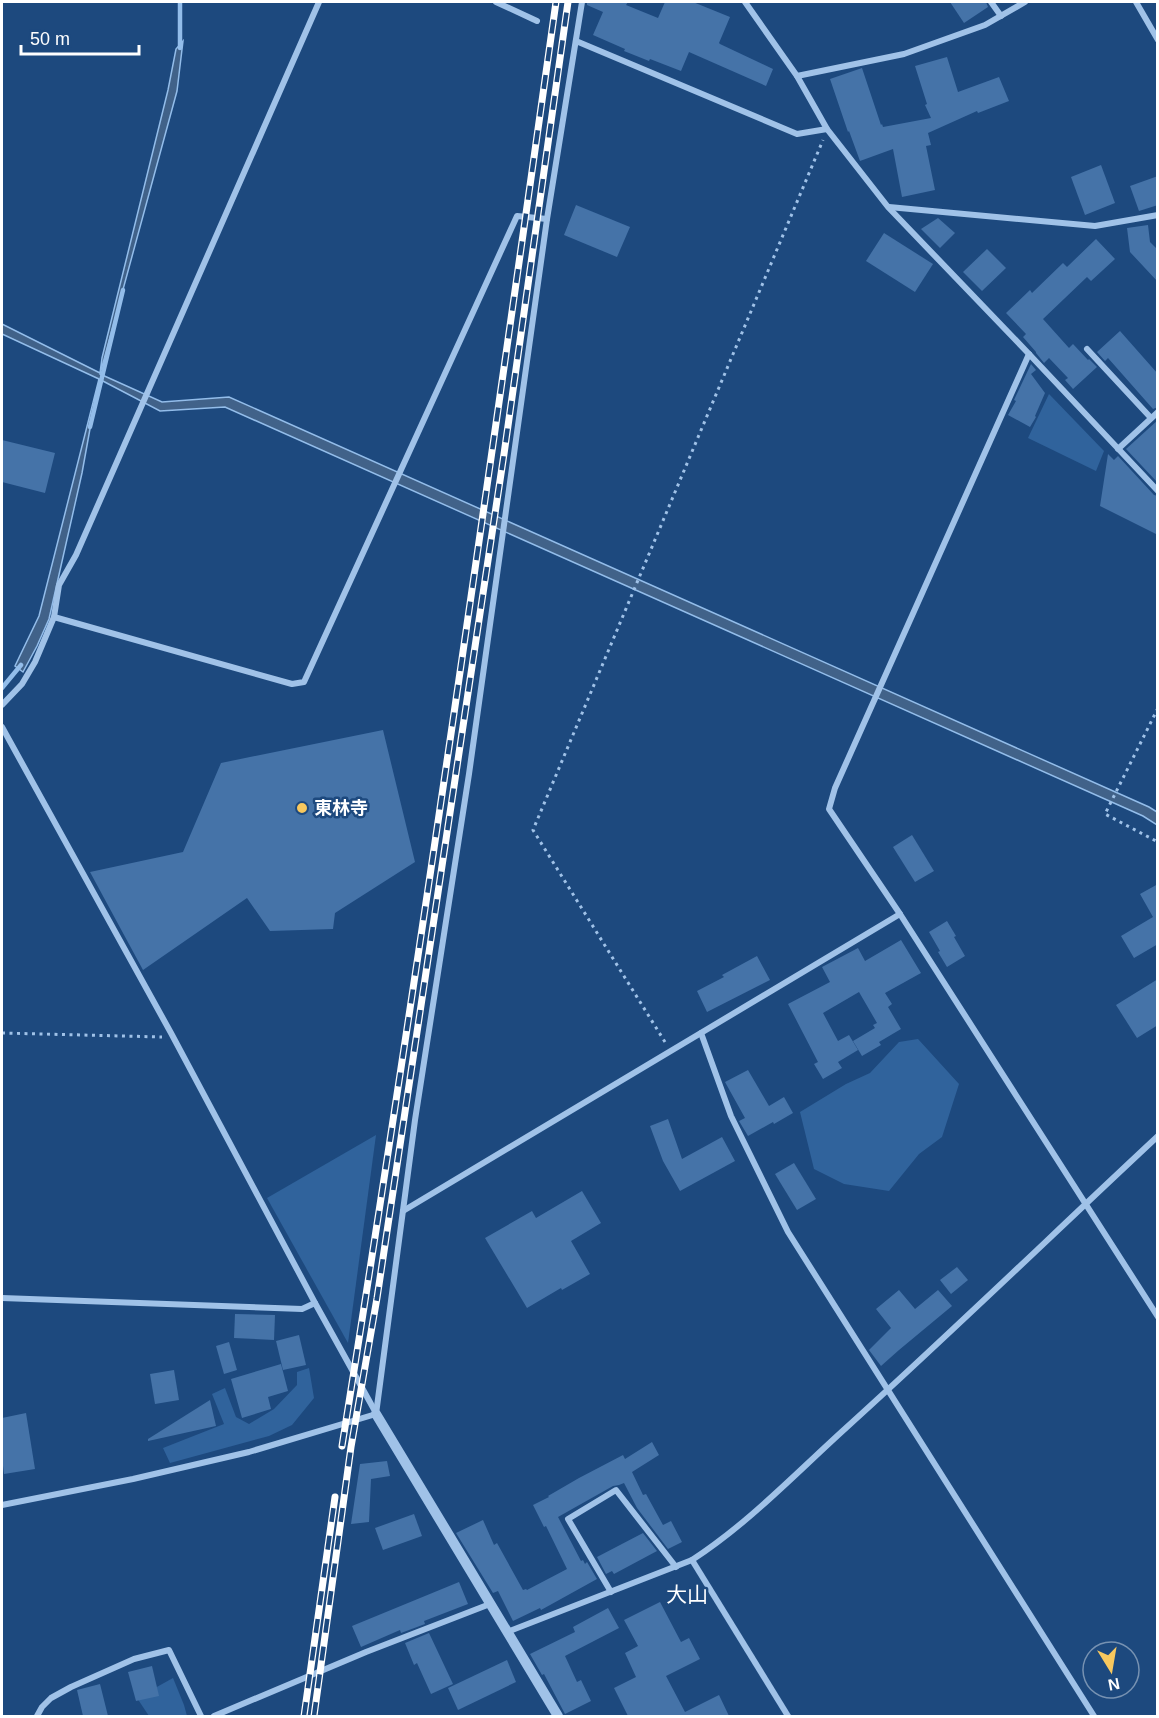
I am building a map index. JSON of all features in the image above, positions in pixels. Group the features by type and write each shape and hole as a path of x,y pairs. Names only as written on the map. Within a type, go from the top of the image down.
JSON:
{"street":[{"path":"2,705 27,677 45,640 54,616 59,585 76,555 318,2"},
{"path":"496,2 537,21"},
{"path":"376,1414 415,1120 469,774 547,219 582,2"},
{"path":"745,2 797,76 827,129 888,207 1158,491"},
{"path":"992,2 1001,16"},
{"path":"797,76 904,54 985,25 1025,2"},
{"path":"1136,2 1158,40"},
{"path":"576,41 797,134 827,129"},
{"path":"888,207 1095,226 1158,215"},
{"path":"54,616 292,684 304,682 517,216 547,219"},
{"path":"1087,349 1151,418"},
{"path":"1029,354 835,788 829,809 900,914 1158,1317"},
{"path":"1118,449 1158,412"},
{"path":"2,727 171,1033 376,1414 558,1716"},
{"path":"403,1211 900,914"},
{"path":"701,1033 731,1116 788,1232 1094,1716"},
{"path":"507,1632 692,1560 741,1525 1158,1136"},
{"path":"2,1298 302,1309 315,1303"},
{"path":"2,1504 133,1479 249,1452 376,1414"},
{"path":"611,1592 568,1520 616,1490 676,1566"},
{"path":"692,1560 788,1716"},
{"path":"214,1716 366,1652 490,1604"},
{"path":"37,1716 51,1698 71,1687 134,1659 170,1650 201,1716"}],"path":[{"path":"671,1051 533,830 827,129"},
{"path":"1158,708 1105,814 1158,842"},
{"path":"2,1033 164,1037 171,1033"}],"shaded area":[{"path":"183,41 177,91 100,374 162,402 229,397 1149,807 1157,812 1157,825 1143,816 225,407 160,411 99,379 2,334 2,324 100,373 176,49"},
{"path":"99,379 82,473 49,619 23,672 15,666 39,616"},
{"path":"1049,394 1104,451 1096,471 1028,438"},
{"path":"918,1039 959,1084 942,1137 919,1154 889,1191 844,1184 814,1169 800,1112 846,1084 870,1073 899,1042"},
{"path":"376,1135 348,1343 267,1198"},
{"path":"309,1368 314,1398 292,1425 269,1436 170,1463 163,1448 224,1424 212,1394 225,1388 236,1417 249,1424 274,1409 297,1385 297,1372"},
{"path":"173,1678 187,1716 149,1716 137,1698"}],"building":[{"path":"587,2 628,2 626,5 658,18 665,2 693,2 730,17 719,43 773,69 766,86 689,52 681,71 624,51 625,49 593,35 603,12 587,5"},
{"path":"950,2 986,2 988,7 964,23"},
{"path":"947,57 958,92 999,77 1009,101 978,113 977,111 928,133 931,145 926,146 935,190 902,197 893,149 860,161 830,79 862,68 883,127 931,118 925,105 927,104 915,66"},
{"path":"1101,165 1115,203 1085,215 1071,177"},
{"path":"1158,176 1158,205 1139,211 1130,186"},
{"path":"576,205 630,227 617,257 564,235"},
{"path":"938,218 955,233 940,248 921,229"},
{"path":"1148,225 1150,242 1158,250 1158,282 1130,252 1127,228"},
{"path":"884,233 933,264 915,292 866,261"},
{"path":"1096,239 1115,259 1091,281 1087,277 1043,319 1069,348 1073,344 1097,367 1073,389 1065,380 1068,378 1049,358 1044,363 1023,337 1026,334 1006,313 1030,290 1032,293 1063,263 1067,267"},
{"path":"987,249 1006,268 982,291 963,272"},
{"path":"1120,331 1158,374 1158,407 1153,409 1108,358 1105,361 1097,352"},
{"path":"1031,364 1036,370 1031,374 1045,393 1030,427 1008,415"},
{"path":"1158,420 1158,483 1126,449"},
{"path":"2,440 55,453 45,493 2,482"},
{"path":"1108,454 1114,460 1118,456 1154,495 1158,496 1158,535 1100,506"},
{"name":"東林寺","path":"383,730 415,862 335,913 333,929 270,931 247,898 143,970 90,872 183,852 221,763"},
{"path":"912,835 934,871 915,882 893,847"},
{"path":"1158,884 1158,944 1134,958 1121,936 1153,917 1140,894"},
{"path":"947,921 965,956 947,967 929,932"},
{"path":"901,940 921,973 885,993 892,1004 888,1007 901,1029 879,1042 881,1045 862,1056 853,1041 875,1028 873,1025 877,1023 859,992 823,1013 838,1041 849,1035 858,1050 838,1062 842,1068 823,1079 814,1064 818,1062 788,1004 830,982 822,967 858,948 865,961"},
{"path":"757,956 770,980 707,1012 697,991"},
{"path":"1158,979 1158,1025 1137,1038 1116,1005"},
{"path":"748,1070 769,1106 784,1097 793,1113 748,1136 739,1121 745,1118 725,1082"},
{"path":"668,1119 682,1159 722,1137 735,1161 680,1191 663,1161 650,1126"},
{"path":"794,1163 816,1199 797,1210 775,1174"},
{"path":"582,1191 601,1223 571,1241 590,1274 527,1308 485,1238 532,1211 536,1218"},
{"path":"957,1267 968,1280 951,1294 940,1280"},
{"path":"899,1290 915,1309 938,1290 952,1306 881,1366 869,1350 891,1328 876,1309"},
{"path":"235,1314 275,1315 274,1340 234,1338"},
{"path":"299,1335 306,1365 283,1370 276,1341"},
{"path":"229,1342 237,1370 224,1374 216,1346"},
{"path":"281,1364 288,1391 268,1397 271,1409 242,1418 231,1379"},
{"path":"174,1370 179,1400 155,1404 150,1374"},
{"path":"210,1400 216,1426 148,1441 148,1439"},
{"path":"26,1413 35,1469 4,1474 2,1418"},
{"path":"652,1442 659,1455 632,1472 643,1495 646,1494 663,1525 671,1521 682,1542 668,1549 637,1508 624,1483 613,1486 558,1517 581,1561 583,1560 585,1564 587,1562 597,1579 541,1610 540,1608 513,1621 498,1591 493,1593 456,1533 483,1520 494,1545 497,1543 523,1590 527,1590 567,1569 533,1505 623,1455 625,1459"},
{"path":"387,1461 390,1476 371,1479 369,1522 351,1524 360,1464"},
{"path":"414,1514 422,1536 383,1550 375,1528"},
{"path":"643,1533 657,1551 614,1574 612,1571 606,1574 597,1557"},
{"path":"459,1582 468,1604 424,1621 425,1624 401,1633 400,1630 361,1647 352,1626"},
{"path":"660,1602 681,1642 689,1638 700,1659 666,1676 685,1712 719,1695 729,1716 628,1716 614,1688 636,1677 625,1653 638,1646 624,1620"},
{"path":"608,1608 619,1628 565,1656 577,1682 581,1680 591,1701 565,1714 544,1674 542,1675 530,1654 575,1632 573,1627"},
{"path":"429,1633 453,1684 431,1694 417,1663 414,1665 405,1643"},
{"path":"507,1660 516,1682 458,1710 448,1688"},
{"path":"152,1666 159,1696 136,1701 128,1672"},
{"path":"100,1684 108,1716 83,1716 77,1690"}],"waterway":[{"path":"180,2 180,48"},
{"path":"90,427 123,290"},
{"path":"2,688 21,665"}],"railway":[{"path":"342,1446 426,905 556,2"},
{"path":"314,1716 351,1447 377,1298 504,454 568,2"},
{"path":"304,1716 335,1497"}],"place":[{"name":"東林寺","path":"302,808"}],"district":[{"name":"大山","path":"687,1594"}]}
